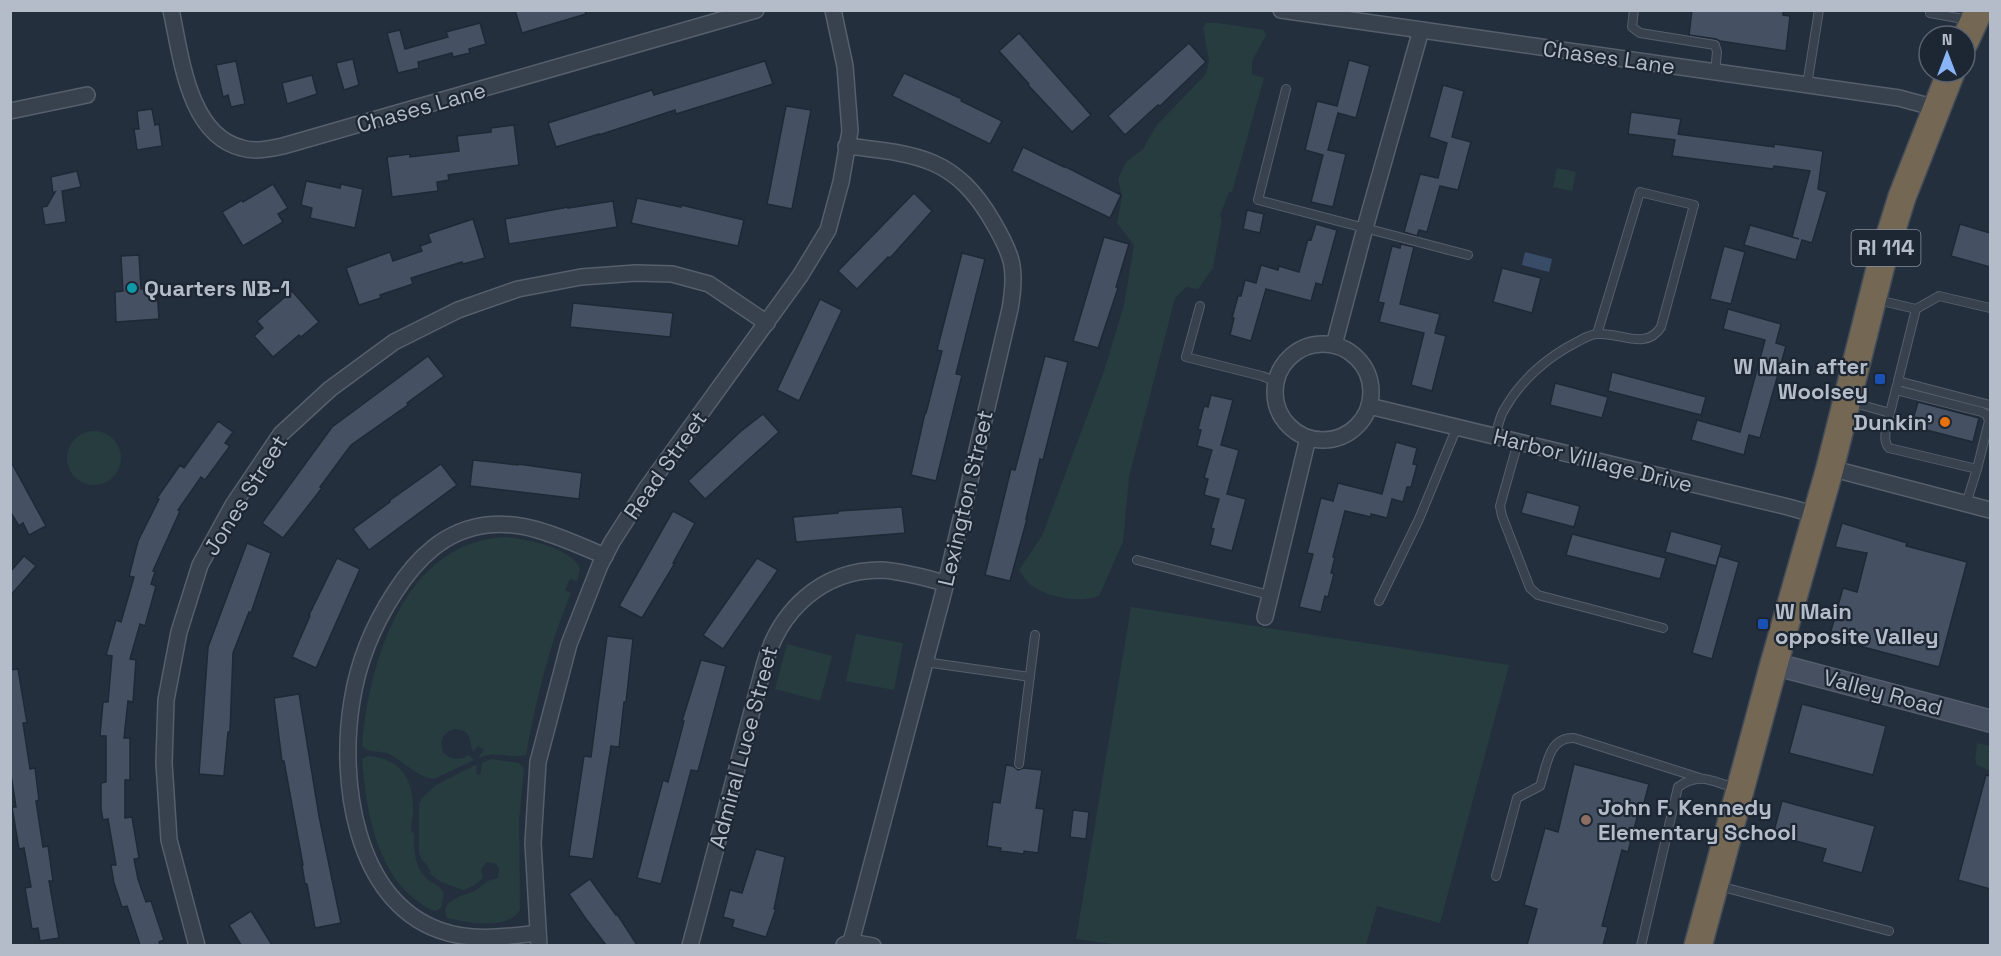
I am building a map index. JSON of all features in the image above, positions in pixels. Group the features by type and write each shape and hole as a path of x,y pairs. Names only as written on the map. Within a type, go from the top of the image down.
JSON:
{"highway":[{"name":"RI 114","path":"1698,945 1830,468 1882,261 1902,197 1946,84"}],"main road":[{"name":"Valley Road","path":"1774,664 1990,721"}],"street":[{"name":"Chases Lane","path":"171,10 185,76 190,93 203,120 227,142 252,150 283,146 756,10"},
{"name":"Read Street","path":"538,939 533,843 538,762 569,644 605,556 646,489 768,323 828,230 841,182 850,131 845,66 833,10"},
{"name":"Chases Lane","path":"1281,10 1367,16 1421,30 1899,98 1936,108"},
{"path":"1334,345 1421,30"},
{"path":"10,111 87,95"},
{"name":"Lexington Street","path":"846,146 903,152 938,164 964,182 981,200 1010,252 1013,284 1010,309 946,583 848,944"},
{"name":"Jones Street","path":"197,945 169,840 164,763 166,700 179,632 200,565 233,505 281,434 330,389 394,342 458,310 518,289 580,277 636,273 672,274 709,284 768,323"},
{"path":"1323,343 1334,345 1354,355 1367,373 1371,394 1369,406 1364,417 1346,435 1334,439 1308,438 1288,426 1281,416 1276,405 1275,381 1285,362 1302,348 1323,343"},
{"name":"Harbor Village Drive","path":"1369,406 1816,515"},
{"path":"1265,617 1308,438"},
{"path":"1830,468 1990,510"},
{"path":"538,939 468,937 451,934 415,918 387,892 366,853 357,826 349,785 348,730 352,699 360,668 383,611 418,561 435,545 450,536 471,528 488,525 524,527 550,533 605,556"},
{"name":"Admiral Luce Street","path":"690,945 766,656 783,621 801,600 816,589 853,574 882,570 946,583"},
{"path":"848,944 873,945"}],"lane":[{"path":"1634,10 1632,27 1640,33 1714,45 1717,52 1715,72"},
{"path":"1807,85 1819,10"},
{"path":"1930,13 1972,24"},
{"path":"1286,89 1258,200 1468,255"},
{"path":"1495,436 1503,412 1516,392 1550,358 1567,347 1597,334 1642,339 1651,338 1656,334 1661,327 1694,205 1640,192 1597,334"},
{"path":"1874,299 1916,309 1939,296 1990,308"},
{"path":"1200,306 1186,357 1275,381"},
{"path":"1916,309 1884,438 1885,444 1889,448 1977,469"},
{"path":"1897,385 1990,405"},
{"path":"1897,385 1987,415 1989,421 1966,504"},
{"path":"1847,401 1890,412"},
{"path":"1379,601 1419,519 1457,427"},
{"path":"1518,442 1500,506 1530,588 1538,595 1662,628"},
{"path":"1137,560 1269,596"},
{"path":"1019,764 1035,635"},
{"path":"925,662 1030,677"},
{"path":"1496,876 1517,798 1540,786 1552,746 1566,738 1574,738 1740,789"},
{"path":"1641,945 1678,787 1690,779 1700,778"},
{"path":"1714,885 1889,931"}],"green space":[{"path":"1206,23 1264,30 1266,35 1252,61 1252,74 1264,78 1232,192 1229,192 1220,215 1222,220 1213,268 1198,289 1186,287 1175,298 1129,477 1123,542 1099,596 1073,599 1055,596 1031,585 1019,570 1042,536 1104,371 1124,305 1134,245 1117,223 1122,197 1118,179 1126,162 1143,149 1156,126 1206,74 1209,61 1203,28"},
{"path":"1557,168 1576,172 1572,191 1553,187"},
{"path":"94,431 104,433 113,439 119,448 121,458 119,468 113,477 104,483 94,485 84,483 75,477 69,468 67,458 69,448 75,439 84,433"},
{"path":"506,537 536,542 559,550 576,562 580,569 577,581 570,579 565,590 571,593 544,673 526,755 492,755 480,758 484,750 478,746 473,752 467,734 455,729 443,737 443,752 455,759 469,755 474,760 434,779 416,772 389,754 371,751 362,746 373,678 384,644 398,611 417,582 441,559 471,544"},
{"path":"1131,607 1509,665 1440,923 1377,906 1366,945 1127,946 1076,939"},
{"path":"856,634 903,643 894,690 846,681"},
{"path":"787,644 832,656 820,701 775,689"},
{"path":"1977,743 1990,746 1990,771 1977,765 1975,760"},
{"path":"368,756 388,760 401,770 410,785 413,812 411,832 414,833 418,865 425,876 444,893 441,907 437,911 431,910 416,900 402,887 382,855 366,797 362,759"},
{"path":"491,759 519,763 524,768 519,821 520,910 515,916 497,923 465,922 447,918 445,912 447,906 454,899 476,890 489,880 498,878 499,868 496,864 487,862 481,869 483,878 463,890 441,882 429,873 431,872 422,861 419,852 419,804 436,785 477,764 476,774 480,775 482,763"}],"water":[{"path":"1525,252 1552,259 1549,272 1522,265"}],"building":[{"path":"515,10 585,10 586,14 522,33"},
{"path":"1692,10 1783,10 1783,15 1790,16 1786,51 1689,35"},
{"path":"480,23 486,44 469,49 470,53 453,57 452,53 418,62 419,68 398,73 387,33 400,30 405,49 448,37 446,32"},
{"path":"1019,33 1091,115 1072,132 999,51"},
{"path":"1189,43 1206,62 1160,106 1158,105 1125,135 1108,116"},
{"path":"353,59 359,85 344,90 336,63"},
{"path":"1349,60 1370,66 1356,118 1338,113 1328,150 1346,154 1333,207 1311,202 1323,155 1305,150 1317,101 1337,106"},
{"path":"236,61 245,104 231,107 228,95 223,97 216,65"},
{"path":"765,61 773,84 676,114 675,110 556,147 548,123 652,90 654,95"},
{"path":"904,73 962,99 961,101 1002,121 990,144 892,96"},
{"path":"312,75 317,94 287,104 282,83"},
{"path":"1443,85 1464,91 1452,137 1471,142 1458,190 1440,186 1427,232 1419,230 1417,236 1404,232 1420,174 1438,178 1447,143 1429,137"},
{"path":"786,106 811,110 792,209 767,204"},
{"path":"152,109 155,125 159,124 162,146 137,150 134,129 139,129 137,111"},
{"path":"1631,112 1681,119 1678,134 1823,151 1818,189 1827,192 1812,243 1802,240 1796,260 1744,245 1750,225 1792,237 1810,171 1774,166 1773,169 1672,156 1675,140 1628,134"},
{"path":"514,125 519,165 448,175 449,180 437,182 438,191 392,197 387,157 410,154 410,157 459,151 457,136 491,132 491,128"},
{"path":"1023,147 1121,195 1110,218 1012,171"},
{"path":"77,171 81,187 62,191 66,222 45,225 42,207 47,206 55,192 53,193 51,177"},
{"path":"306,181 340,188 341,184 363,189 355,228 310,218 312,208 301,205"},
{"path":"273,184 288,208 278,214 283,222 243,246 222,212"},
{"path":"914,193 932,211 890,258 888,257 857,289 838,271"},
{"path":"637,198 681,207 681,205 744,220 738,246 631,223"},
{"path":"613,201 617,227 509,244 505,219"},
{"path":"1247,210 1264,214 1260,233 1243,229"},
{"path":"473,219 485,258 463,264 462,262 411,278 413,284 359,305 346,268 390,252 393,261 422,251 420,246 431,242 428,234"},
{"path":"1316,224 1337,230 1322,285 1316,283 1311,301 1266,289 1251,341 1230,335 1238,296 1241,296 1245,280 1256,283 1261,265 1278,270 1279,266 1299,272 1308,239 1311,240"},
{"path":"1960,224 1990,233 1990,267 1951,256"},
{"path":"1104,237 1129,244 1116,287 1118,288 1098,348 1073,341"},
{"path":"1401,244 1414,247 1400,304 1440,314 1435,333 1446,336 1432,391 1411,385 1424,333 1379,322 1384,303 1378,302 1392,246 1400,248"},
{"path":"1724,246 1745,252 1731,304 1710,299"},
{"path":"962,253 985,259 956,374 962,375 936,481 911,475 942,351 937,350"},
{"name":"Quarters NB-1","path":"139,255 141,289 157,288 159,319 116,322 115,292 123,291 121,256"},
{"path":"1502,268 1541,278 1532,313 1493,302"},
{"path":"292,291 319,322 273,357 254,336 263,328 257,321"},
{"path":"820,299 842,310 799,401 777,390"},
{"path":"573,303 673,313 670,337 570,327"},
{"path":"1728,309 1781,324 1776,343 1786,346 1760,438 1749,435 1744,455 1691,440 1697,420 1740,432 1765,340 1723,329"},
{"path":"428,356 444,376 407,403 408,405 351,445 320,487 322,488 283,538 262,523 332,427"},
{"path":"1045,356 1068,362 1043,460 1040,459 1010,581 985,575 1011,469 1015,470"},
{"path":"1612,372 1706,397 1701,415 1608,391"},
{"path":"1555,383 1608,397 1602,418 1550,405"},
{"path":"1211,395 1233,400 1221,445 1239,450 1227,494 1246,499 1232,551 1210,545 1214,529 1211,528 1219,499 1204,495 1208,479 1204,478 1212,450 1197,446 1201,430 1198,429 1204,406 1208,407"},
{"name":"Dunkin'","path":"1918,402 1979,418 1973,442 1911,426"},
{"path":"763,414 779,432 705,499 688,481 740,432"},
{"path":"218,421 233,432 225,443 230,446 205,480 201,477 178,510 180,511 153,571 155,572 151,584 156,586 145,626 140,624 130,659 136,660 133,702 128,701 124,738 130,738 130,780 125,780 125,818 132,817 139,858 134,859 138,879 146,902 151,901 164,940 159,942 160,945 140,945 127,906 122,907 114,883 111,865 116,865 108,819 103,820 101,809 101,783 106,782 106,736 100,736 103,702 108,702 112,656 106,655 116,620 121,622 134,577 129,576 138,541 159,499 157,498 180,465 184,468"},
{"path":"1396,442 1417,448 1413,464 1417,465 1411,487 1407,487 1403,502 1392,499 1387,518 1345,511 1333,557 1335,557 1331,573 1334,574 1321,612 1299,607 1313,554 1307,553 1321,498 1333,501 1338,483 1382,494"},
{"path":"10,460 46,526 29,535 23,523 19,526 10,511"},
{"path":"473,460 582,473 579,499 470,486"},
{"path":"441,464 457,485 369,550 353,529"},
{"path":"1527,492 1580,506 1574,527 1521,513"},
{"path":"902,507 905,533 796,542 793,517 838,513 838,511"},
{"path":"673,511 695,523 673,563 675,563 642,618 619,606"},
{"path":"1842,523 1907,543 1906,546 1967,562 1939,667 1829,638 1843,588 1857,592 1867,553 1835,547"},
{"path":"1671,531 1722,545 1716,566 1665,552"},
{"path":"1572,534 1666,558 1660,579 1566,555"},
{"path":"247,543 271,553 251,613 249,612 233,653 230,732 228,732 224,776 199,774 208,647"},
{"path":"24,556 36,566 10,596 10,572"},
{"path":"1719,556 1739,562 1712,659 1692,653"},
{"path":"337,558 360,569 316,668 292,657 309,615"},
{"path":"757,558 778,570 723,649 703,635"},
{"path":"607,636 633,639 619,747 611,746 593,859 569,856 584,756 591,757"},
{"path":"701,660 726,666 698,771 691,770 661,884 637,878 663,780 668,782 684,721 682,721"},
{"path":"18,669 27,723 23,723 30,769 35,768 39,800 36,801 43,847 48,846 53,881 49,881 59,938 40,941 38,928 32,929 25,888 31,887 24,848 19,849 12,807 16,807 10,768 10,670"},
{"path":"299,694 319,816 341,923 315,928 307,884 305,884 284,761 282,761 274,698"},
{"path":"1802,704 1886,726 1873,775 1789,753"},
{"path":"1574,764 1649,784 1642,810 1639,810 1628,852 1622,850 1602,926 1608,927 1603,945 1527,945 1537,909 1524,905 1545,828 1558,832"},
{"path":"1006,765 1018,770 1024,768 1042,770 1036,808 1044,809 1038,853 1000,851 1001,848 987,846 993,802 1000,803"},
{"path":"1986,775 1990,776 1990,889 1958,880"},
{"path":"1782,801 1875,826 1862,873 1822,862 1826,849 1773,835"},
{"path":"1073,810 1089,812 1086,839 1070,837"},
{"path":"756,849 785,857 774,909 776,909 766,937 732,927 734,920 723,917 730,890 742,893"},
{"path":"590,879 637,945 606,945 586,919 569,894"},
{"path":"251,911 272,945 241,945 229,925"}],"place":[{"name":"Quarters NB-1","path":"132,288"},
{"name":"W Main after Woolsey","path":"1880,379"},
{"name":"Dunkin'","path":"1945,422"},
{"name":"W Main opposite Valley","path":"1763,624"},
{"name":"John F. Kennedy Elementary School","path":"1586,820"}]}
